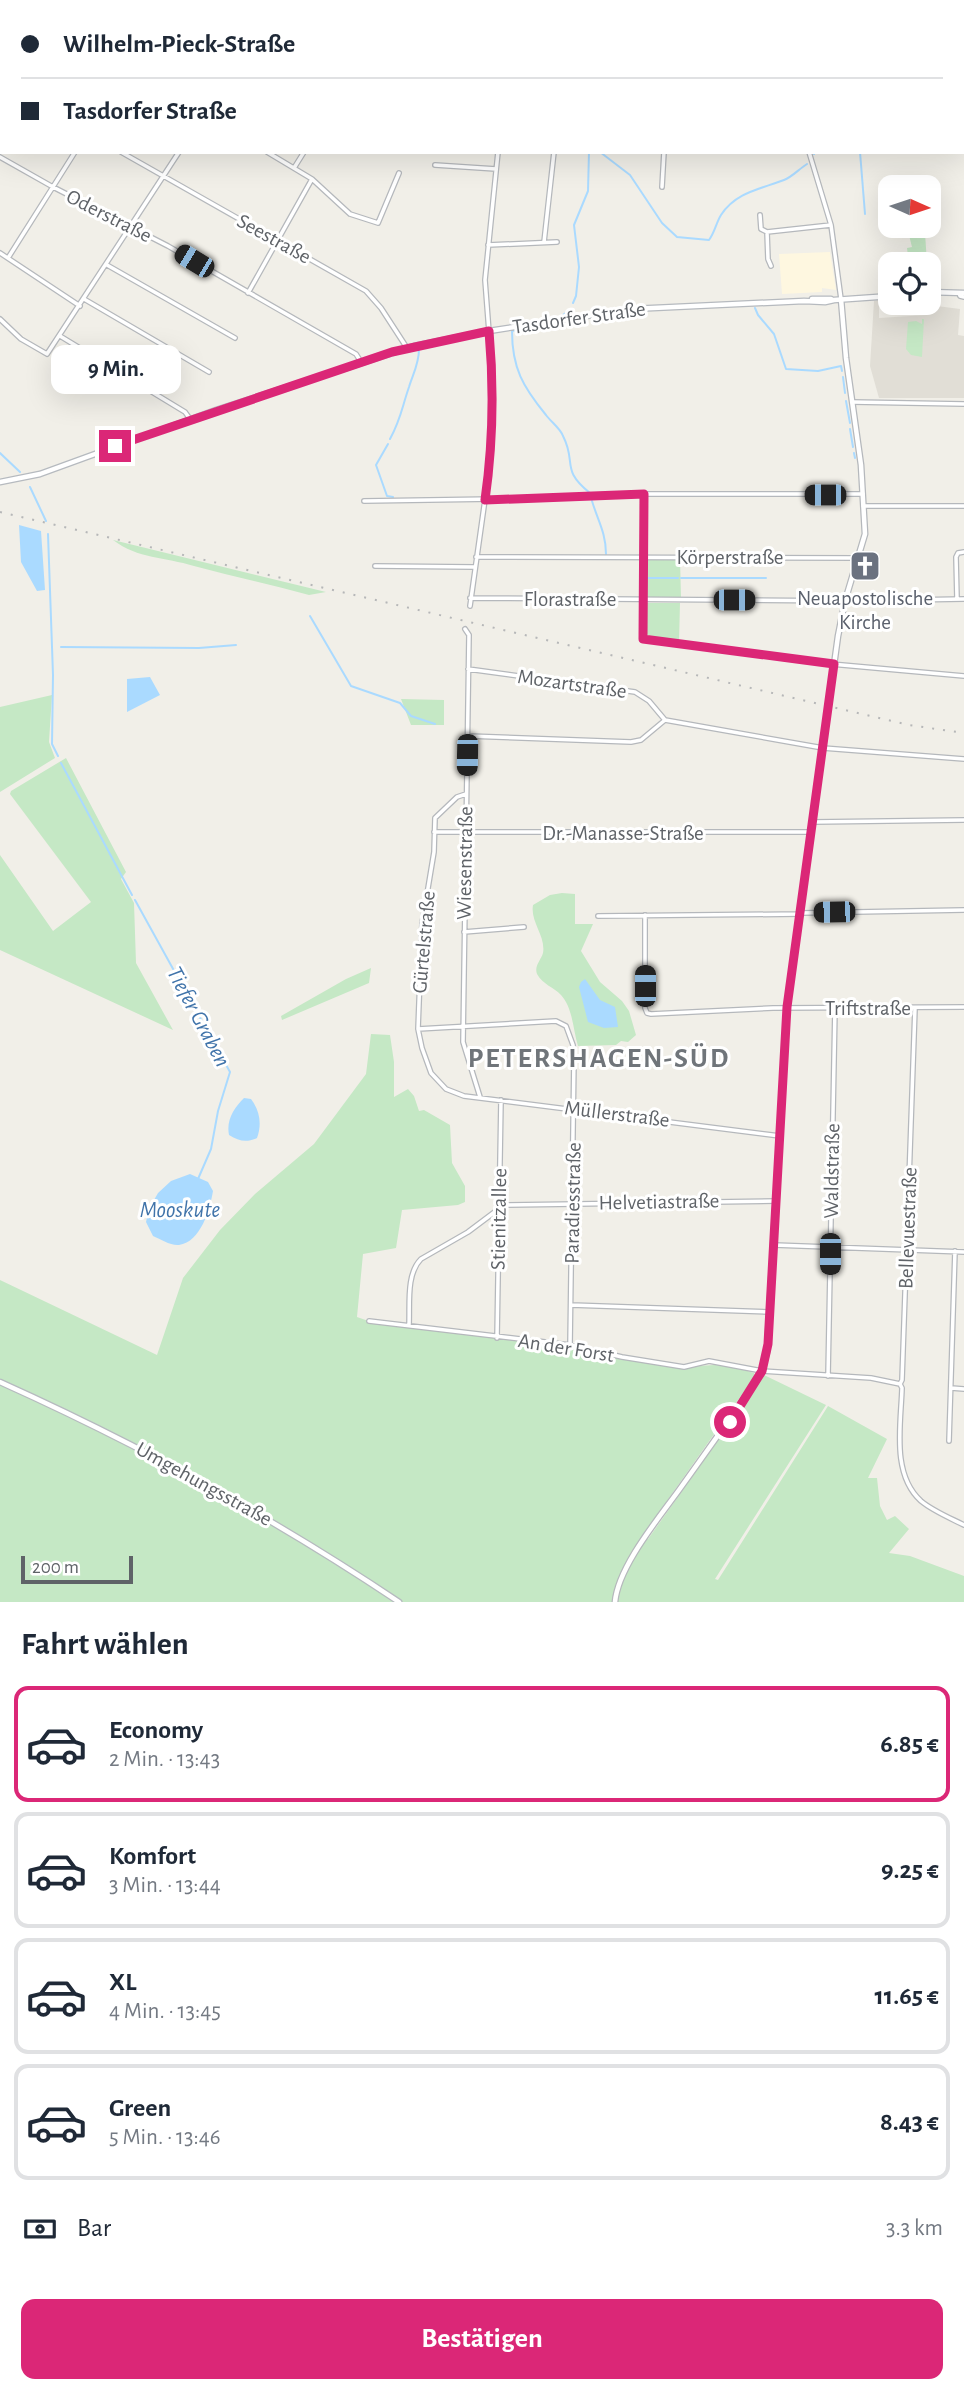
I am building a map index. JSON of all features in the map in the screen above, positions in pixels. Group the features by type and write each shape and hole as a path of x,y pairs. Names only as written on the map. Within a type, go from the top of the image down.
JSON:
{"main road":[{"path":"941,293 962,294"},
{"name":"Tasdorfer Straße","path":"0,482 21,480 40,474 190,419 407,348 489,331 632,309 878,297"},
{"path":"615,1602 622,1575 762,1371 768,1344 787,1007 834,664 845,601 864,537 863,494 841,299"},
{"name":"Umgehungsstraße","path":"0,1382 120,1437 210,1485 274,1522 399,1602"}],"street":[{"path":"8,258 74,154"},
{"name":"Seestraße","path":"124,154 366,291 382,308 407,348"},
{"path":"0,319 21,339 47,355 178,154"},
{"path":"270,154 312,179 350,214 378,223 399,173"},
{"path":"294,168 303,154"},
{"path":"470,606 490,464 492,371 485,279 498,154"},
{"path":"544,242 554,154"},
{"path":"662,187 664,154"},
{"path":"810,154 831,225 841,299"},
{"name":"Oderstraße","path":"0,157 131,227 356,354 361,362"},
{"path":"435,165 496,169"},
{"path":"248,293 312,179"},
{"path":"760,215 761,229 767,232 806,230 812,226 831,225"},
{"path":"767,232 768,259 771,266"},
{"path":"488,245 557,242"},
{"path":"0,253 80,306"},
{"path":"107,265 235,338"},
{"path":"84,299 209,372"},
{"path":"60,336 185,412 190,419"},
{"path":"852,402 964,404"},
{"path":"644,494 643,639 834,664 964,676"},
{"path":"364,501 644,494 863,494"},
{"path":"863,506 964,506"},
{"path":"957,599 956,557 958,553 964,552"},
{"name":"Körperstraße","path":"476,557 858,558"},
{"path":"375,566 474,567"},
{"name":"Florastraße","path":"470,598 845,601 964,599"},
{"name":"Wiesenstraße","path":"465,629 469,635 463,1025 464,1050 480,1097"},
{"name":"Mozartstraße","path":"468,668 635,692 645,698 665,720"},
{"path":"467,736 631,742 640,740 665,720 823,748 964,759"},
{"name":"Gürtelstraße","path":"454,1093 446,1089 431,1073 418,1029 422,924 437,816 457,797 466,794"},
{"path":"813,822 964,820"},
{"name":"Dr.-Manasse-Straße","path":"434,832 812,832"},
{"path":"598,916 964,910"},
{"name":"Triftstraße","path":"645,915 647,1013 787,1007 964,1007"},
{"path":"464,932 524,927"},
{"name":"Waldstraße","path":"828,1376 835,1008"},
{"name":"Bellevuestraße","path":"915,1008 900,1384 900,1448 907,1484 915,1494 929,1507 964,1525"},
{"name":"Paradiesstraße","path":"463,1025 561,1022 566,1026 573,1045 575,1108 570,1345"},
{"path":"418,1029 463,1025"},
{"name":"Müllerstraße","path":"454,1093 780,1136"},
{"name":"Stienitzallee","path":"498,1338 501,1100"},
{"name":"Helvetiastraße","path":"500,1208 504,1205 573,1203 776,1201"},
{"path":"409,1325 415,1265 468,1232 500,1208"},
{"path":"774,1245 964,1252"},
{"path":"949,1441 956,1251"},
{"path":"571,1305 770,1311"},
{"name":"An der Forst","path":"369,1321 570,1345 684,1367 709,1361 762,1371 871,1378 900,1384"},
{"path":"951,1388 964,1389"}],"shaded area":[{"path":"830,252 836,290 822,288 822,292 782,294 779,254"},
{"path":"878,300 879,318 941,315 941,307 960,309 958,335 964,336 964,398 879,398 870,366 874,301"}],"green space":[{"path":"910,238 925,238 926,252 908,252 907,248 912,247"},
{"path":"924,319 922,357 911,355 906,349 908,322 916,321 922,324"},
{"path":"113,540 326,592 309,595 152,557 132,551"},
{"path":"680,558 681,598 644,599 644,559"},
{"path":"644,603 680,603 679,642 648,635 644,624"},
{"path":"52,695 49,742 55,758 0,792 0,707"},
{"path":"401,699 444,700 444,725 411,725"},
{"path":"66,758 126,872 121,879 134,903 136,963 173,1030 0,950 0,855 53,931 91,902 10,794"},
{"path":"575,894 575,924 593,924 581,951 600,982 622,1001 629,1011 636,1035 628,1042 578,1046 565,1000 537,974 536,968 543,947 533,905 550,895"},
{"path":"371,968 369,983 282,1020 281,1016"},
{"path":"371,1034 390,1035 394,1062 394,1097 408,1089 414,1096 419,1111 424,1110 450,1125 452,1163 465,1186 465,1202 402,1210 396,1248 363,1254 357,1317 380,1325 565,1347 674,1367 719,1365 754,1373 755,1376 643,1535 648,1539 740,1413 764,1375 826,1405 715,1579 718,1580 828,1406 887,1439 868,1478 877,1478 880,1506 887,1520 895,1516 909,1529 889,1553 910,1556 964,1576 964,1602 0,1602 0,1280 157,1355 183,1278 220,1230 255,1194 314,1144 366,1074"}],"water":[{"path":"19,525 41,531 45,590 37,591 21,562"},
{"path":"150,677 160,695 127,712 127,679"},
{"path":"585,979 600,1000 615,1007 618,1027 604,1028 588,1022 579,987"},
{"path":"244,1098 251,1099 260,1123 257,1138 246,1141 229,1135 228,1130 232,1115"},
{"name":"Mooskute","path":"190,1174 208,1182 213,1191 207,1215 199,1231 187,1243 179,1245 153,1236 146,1222 149,1209 158,1193 171,1181"}],"waterway":[{"path":"573,303 579,267 574,225 588,191 589,154"},
{"path":"603,154 630,175 662,223 677,237 709,240 721,215 734,201 750,192 787,179 807,164"},
{"path":"860,154 865,214"},
{"path":"755,308 774,334 786,369 818,371 841,366 842,371"},
{"path":"563,315 571,309"},
{"path":"534,327 564,322"},
{"path":"527,328 512,331 514,356 520,376 538,405 562,433 572,472 590,493"},
{"path":"390,439 416,369 419,349"},
{"path":"843,377 845,393"},
{"path":"846,401 850,423"},
{"path":"850,429 853,447"},
{"path":"388,444 376,465 387,496 393,497"},
{"name":"Tiefer Graben","path":"0,453 20,472"},
{"path":"854,453 855,458"},
{"name":"Tiefer Graben","path":"30,487 46,521"},
{"path":"592,501 603,533 606,554"},
{"name":"Tiefer Graben","path":"48,534 53,675 52,744 58,756"},
{"path":"645,578 678,578"},
{"path":"681,578 766,578"},
{"path":"310,616 351,686 400,703 411,716 435,724"},
{"path":"61,647 199,648 236,645"},
{"name":"Tiefer Graben","path":"61,763 132,895"},
{"name":"Tiefer Graben","path":"135,900 230,1072 218,1111 211,1149 198,1179"}],"railway":[{"path":"0,512 909,725 964,733"}],"place":[{"name":"Neuapostolische Kirche","path":"865,566"}],"district":[{"name":"PETERSHAGEN-SÜD","path":"599,1059"}],"route":[{"path":"115,446 392,352 489,331 492,371 491,433 485,500 644,494 643,639 834,664 787,1007 767,1352 762,1371 730,1422"}]}
